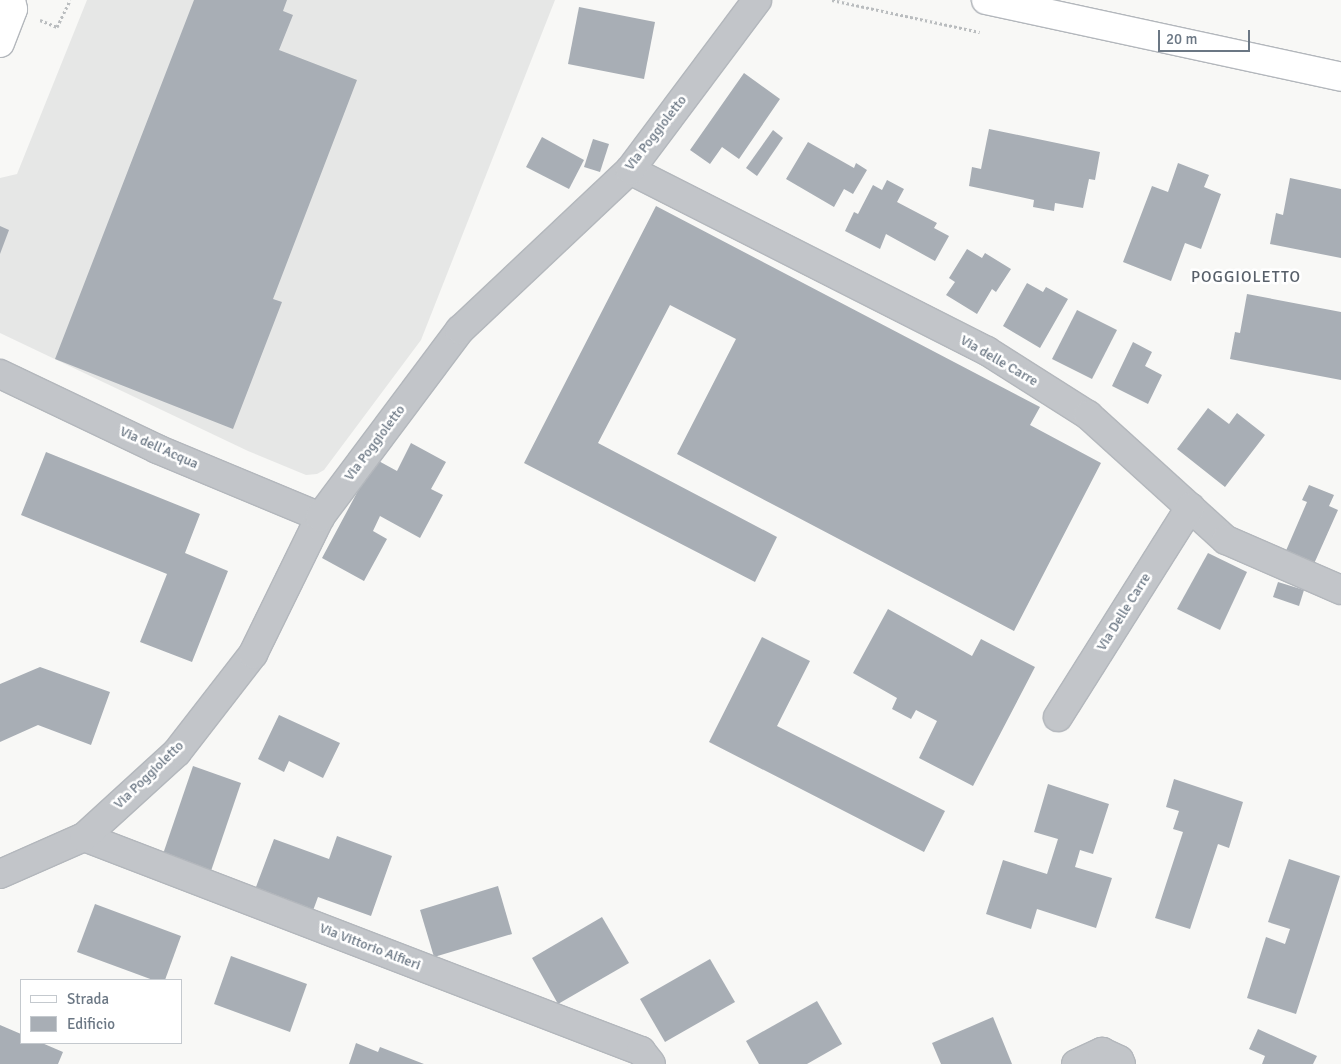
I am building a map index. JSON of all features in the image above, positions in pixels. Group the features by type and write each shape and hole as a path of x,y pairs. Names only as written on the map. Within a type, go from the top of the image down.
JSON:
{"main road":[{"path":"986,0 1341,76"},
{"path":"0,43 18,3"}],"street":[{"name":"Via Poggioletto","path":"0,874 84,837 177,752 253,654 320,517 460,330 630,170 757,0"},
{"name":"Via delle Carre","path":"630,170 987,351 1088,415 1226,540 1341,590"},
{"name":"Via dell'Acqua","path":"0,374 157,449 320,517"},
{"name":"Via Delle Carre","path":"1058,717 1190,507"},
{"name":"Via Vittorio Alfieri","path":"84,837 641,1051 651,1064"},
{"path":"1076,1064 1102,1052 1119,1060 1121,1064"}],"path":[{"path":"57,27 70,0"}],"shaded area":[{"path":"87,0 555,0 421,340 324,470 317,474 306,475 248,451 0,333 0,178 17,174"}],"building":[{"path":"194,0 287,0 283,11 293,15 279,50 357,80 273,299 282,302 233,429 55,359"},
{"path":"579,7 655,22 644,79 568,64"},
{"path":"744,73 780,99 739,159 722,147 710,164 690,150"},
{"path":"989,129 1100,152 1095,180 1089,179 1083,208 1055,203 1054,211 1033,207 1034,200 969,186 972,167 981,169"},
{"path":"773,130 783,138 757,176 746,168"},
{"path":"542,137 584,160 569,189 526,167"},
{"path":"593,139 609,144 600,172 584,167"},
{"path":"808,142 854,168 856,163 867,170 853,194 844,189 834,207 786,179"},
{"path":"1178,163 1209,175 1204,187 1221,194 1201,249 1185,243 1171,281 1123,262 1152,186 1168,192"},
{"path":"1290,178 1341,189 1341,258 1270,244 1276,213 1283,215"},
{"path":"887,180 904,189 897,202 937,223 934,228 949,236 935,261 886,234 880,249 845,231 854,212 858,214 873,185 882,190"},
{"path":"656,206 1040,407 1030,425 1101,463 1014,631 677,454 736,339 670,305 598,443 777,537 755,582 524,463"},
{"path":"0,226 9,230 0,254"},
{"path":"967,249 982,258 985,253 1011,269 996,292 992,289 977,314 946,295 955,282 949,278"},
{"path":"1027,283 1043,292 1046,287 1068,299 1040,348 1003,326"},
{"path":"1247,294 1341,312 1341,380 1230,359 1235,332 1240,333"},
{"path":"1077,310 1117,330 1092,379 1052,359"},
{"path":"1133,342 1152,352 1145,366 1162,375 1148,404 1112,386"},
{"path":"1208,408 1229,424 1237,413 1265,435 1225,487 1177,449"},
{"path":"411,443 446,462 431,489 443,495 420,538 380,516 373,531 387,539 364,581 322,558 375,459 397,471"},
{"path":"46,452 200,514 185,553 228,571 192,662 140,642 167,574 21,515"},
{"path":"1309,485 1334,495 1329,506 1338,510 1313,566 1285,553 1307,502 1302,500"},
{"path":"1208,553 1247,572 1220,630 1177,609"},
{"path":"1278,582 1304,590 1299,606 1273,597"},
{"path":"888,609 972,656 981,639 1035,667 973,786 919,758 937,721 916,710 911,719 892,709 897,698 853,673"},
{"path":"762,637 810,661 777,726 945,811 924,852 709,742"},
{"path":"40,667 110,692 91,745 38,725 0,742 0,684"},
{"path":"279,715 340,743 323,778 289,761 284,772 258,759"},
{"path":"193,766 241,783 211,871 163,854"},
{"path":"1174,779 1243,802 1229,848 1218,844 1190,929 1155,918 1183,832 1173,829 1179,811 1166,807"},
{"path":"1048,784 1109,804 1093,854 1080,850 1075,867 1112,878 1096,928 1037,909 1031,929 986,914 1003,860 1047,874 1058,839 1034,832"},
{"path":"337,836 392,856 371,916 318,897 311,916 253,895 274,839 329,859"},
{"path":"1289,859 1340,876 1296,1014 1247,998 1266,937 1285,944 1290,929 1268,922"},
{"path":"498,886 512,934 434,957 420,910"},
{"path":"95,904 181,936 165,979 150,979 77,952"},
{"path":"602,917 629,963 558,1004 532,958"},
{"path":"231,956 307,984 290,1032 214,1004"},
{"path":"710,959 735,1002 665,1042 640,999"},
{"path":"817,1001 842,1044 807,1064 759,1064 746,1041"},
{"path":"993,1017 1012,1064 941,1064 932,1043"},
{"path":"0,1025 20,1034 20,1044 44,1044 63,1052 58,1064 0,1064"},
{"path":"1258,1029 1317,1056 1313,1064 1262,1064 1265,1056 1249,1049"},
{"path":"356,1043 378,1052 380,1047 424,1064 349,1064"}],"district":[{"name":"POGGIOLETTO","path":"1246,277"}]}
